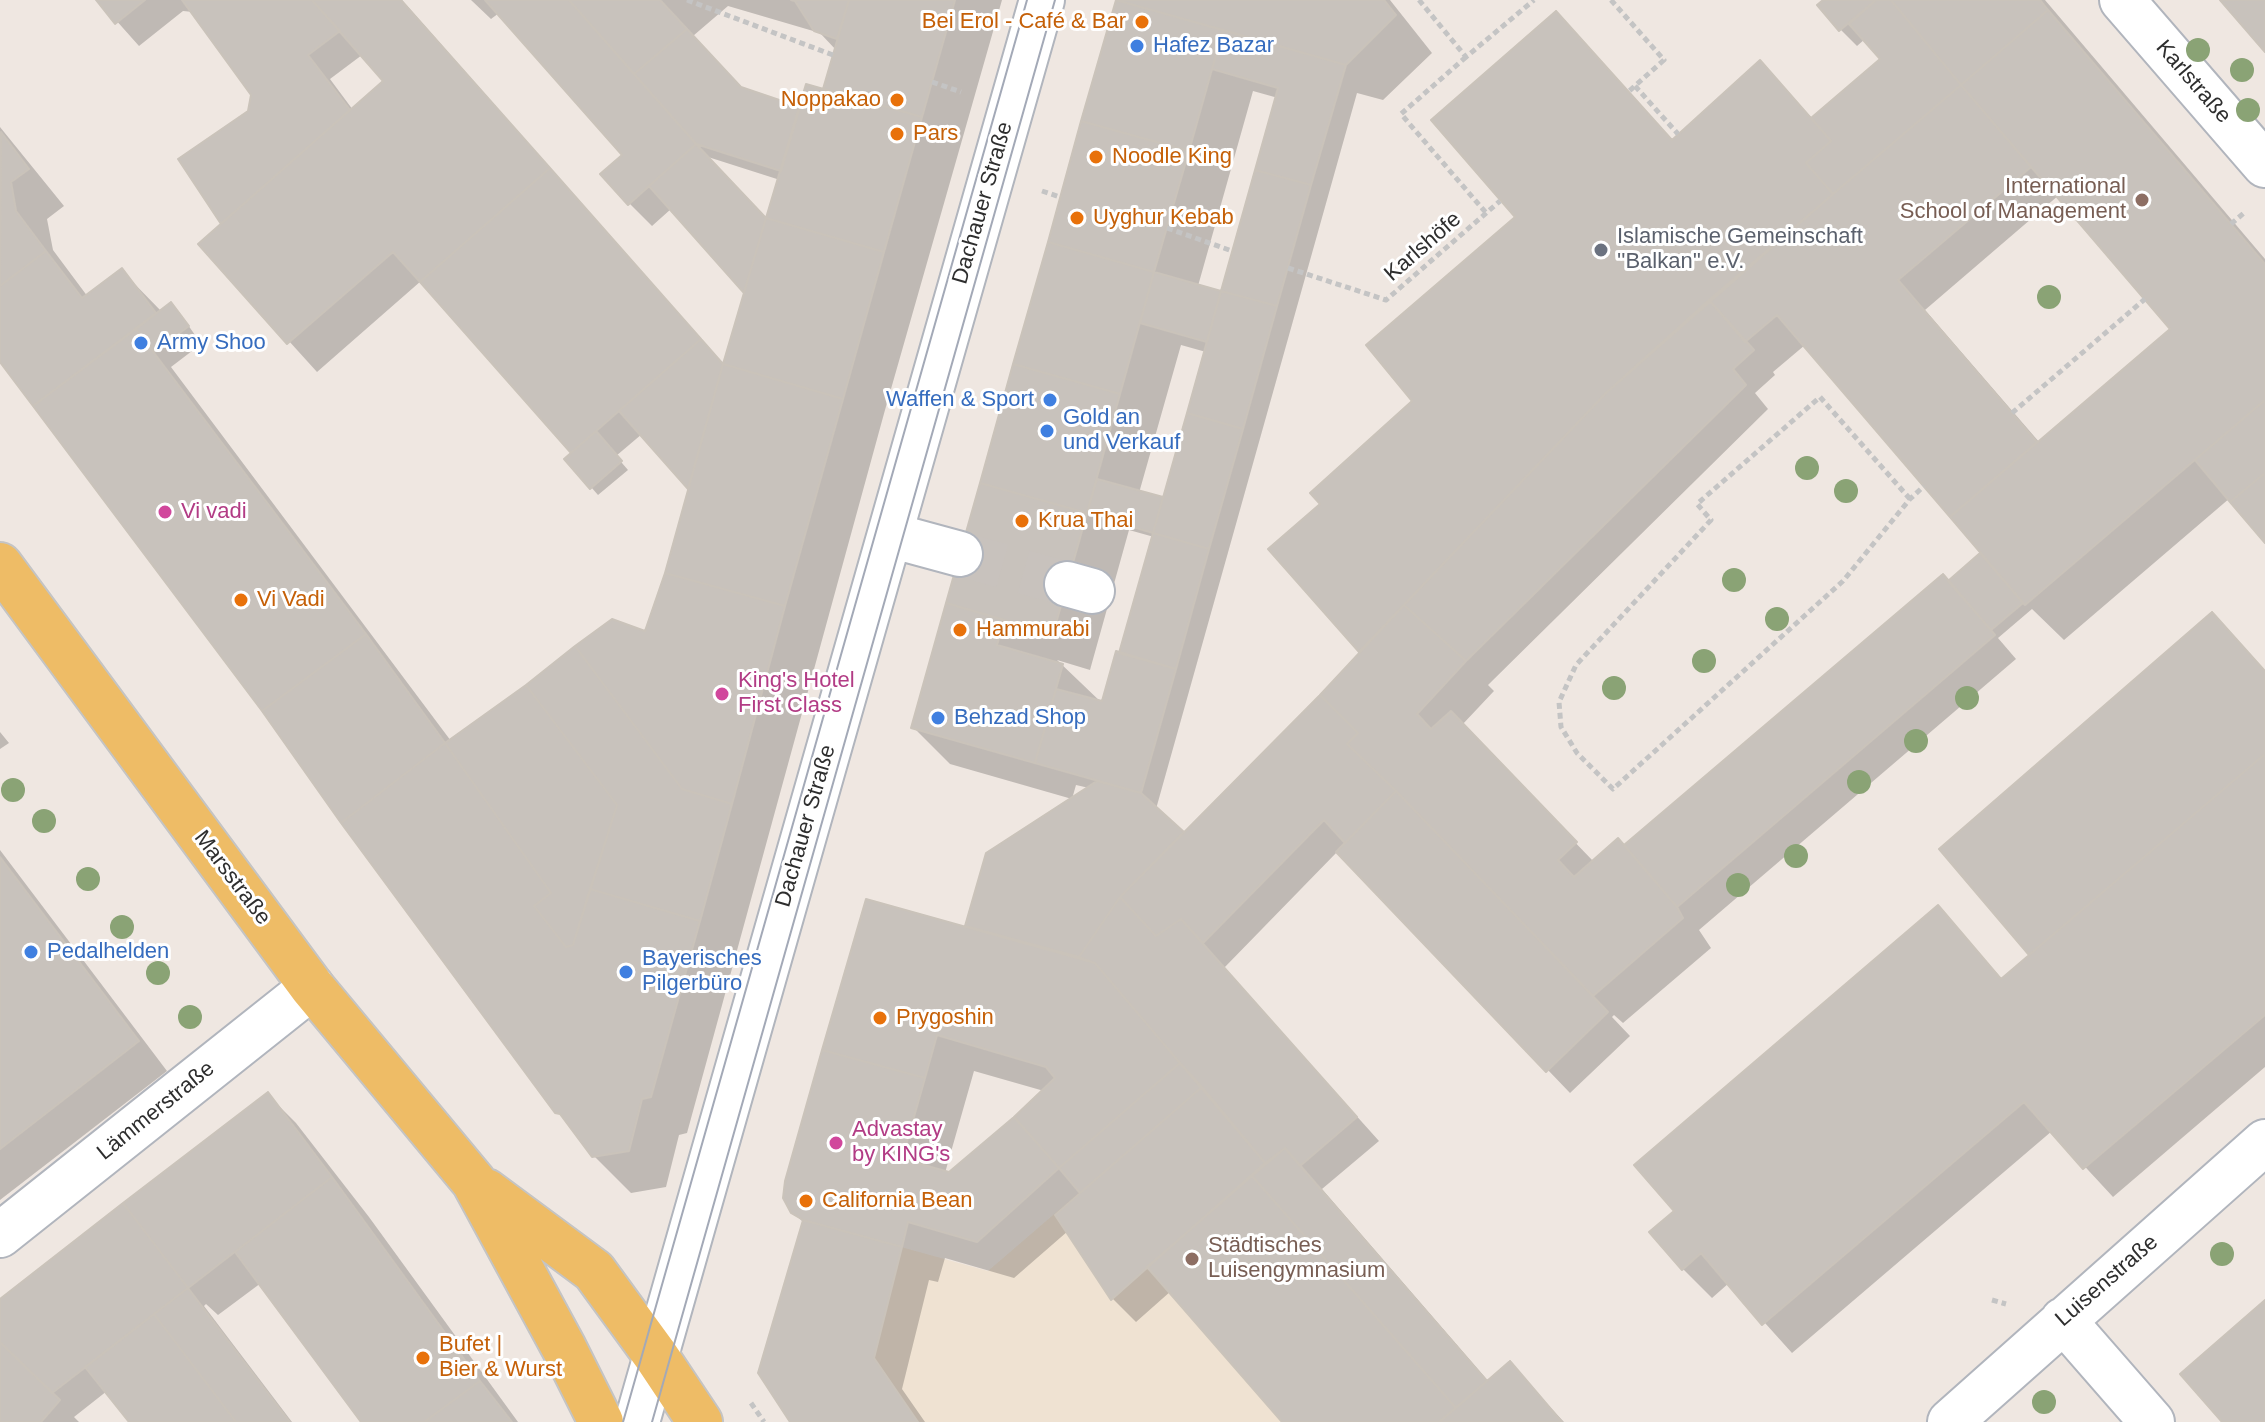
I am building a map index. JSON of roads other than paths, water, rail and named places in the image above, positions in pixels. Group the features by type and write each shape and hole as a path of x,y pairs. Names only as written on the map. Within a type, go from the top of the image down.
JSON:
{"main road":[{"name":"Marsstraße","path":"0,565 312,987 474,1182 601,1422"},
{"name":"Marsstraße","path":"474,1182 594,1271 700,1422"}],"street":[{"name":"Dachauer Straße","path":"637,1422 1042,0"},
{"name":"Karlstraße","path":"2122,0 2265,165"},
{"path":"890,535 960,554"},
{"name":"Lämmerstraße","path":"0,1235 312,987"},
{"name":"Luisenstraße","path":"1950,1422 2265,1142"},
{"path":"2063,1320 2152,1422"}],"tunnel":[{"path":"960,554 1067,584"}],"tram line":[{"path":"623,1422 1027,0"},
{"path":"652,1422 1055,0"}],"place":[{"name":"Bei Erol - Café & Bar","path":"1142,22"},
{"name":"Hafez Bazar","path":"1137,46"},
{"name":"Noppakao","path":"897,100"},
{"name":"Pars","path":"897,134"},
{"name":"Noodle King","path":"1096,157"},
{"name":"International School of Management","path":"2142,200"},
{"name":"Uyghur Kebab","path":"1077,218"},
{"name":"Islamische Gemeinschaft ''Balkan'' e.V.","path":"1601,250"},
{"name":"Army Shoo","path":"141,343"},
{"name":"Waffen & Sport","path":"1050,400"},
{"name":"Gold an und Verkauf","path":"1047,431"},
{"name":"Vi vadi","path":"165,512"},
{"name":"Krua Thai","path":"1022,521"},
{"name":"Vi Vadi","path":"241,600"},
{"name":"Hammurabi","path":"960,630"},
{"name":"King's Hotel First Class","path":"722,694"},
{"name":"Behzad Shop","path":"938,718"},
{"name":"Pedalhelden","path":"31,952"},
{"name":"Bayerisches Pilgerbüro","path":"626,972"},
{"name":"Prygoshin","path":"880,1018"},
{"name":"Advastay by KING's","path":"836,1143"},
{"name":"California Bean","path":"806,1201"},
{"name":"Städtisches Luisengymnasium","path":"1192,1259"},
{"name":"Bufet | Bier & Wurst","path":"423,1358"}]}
